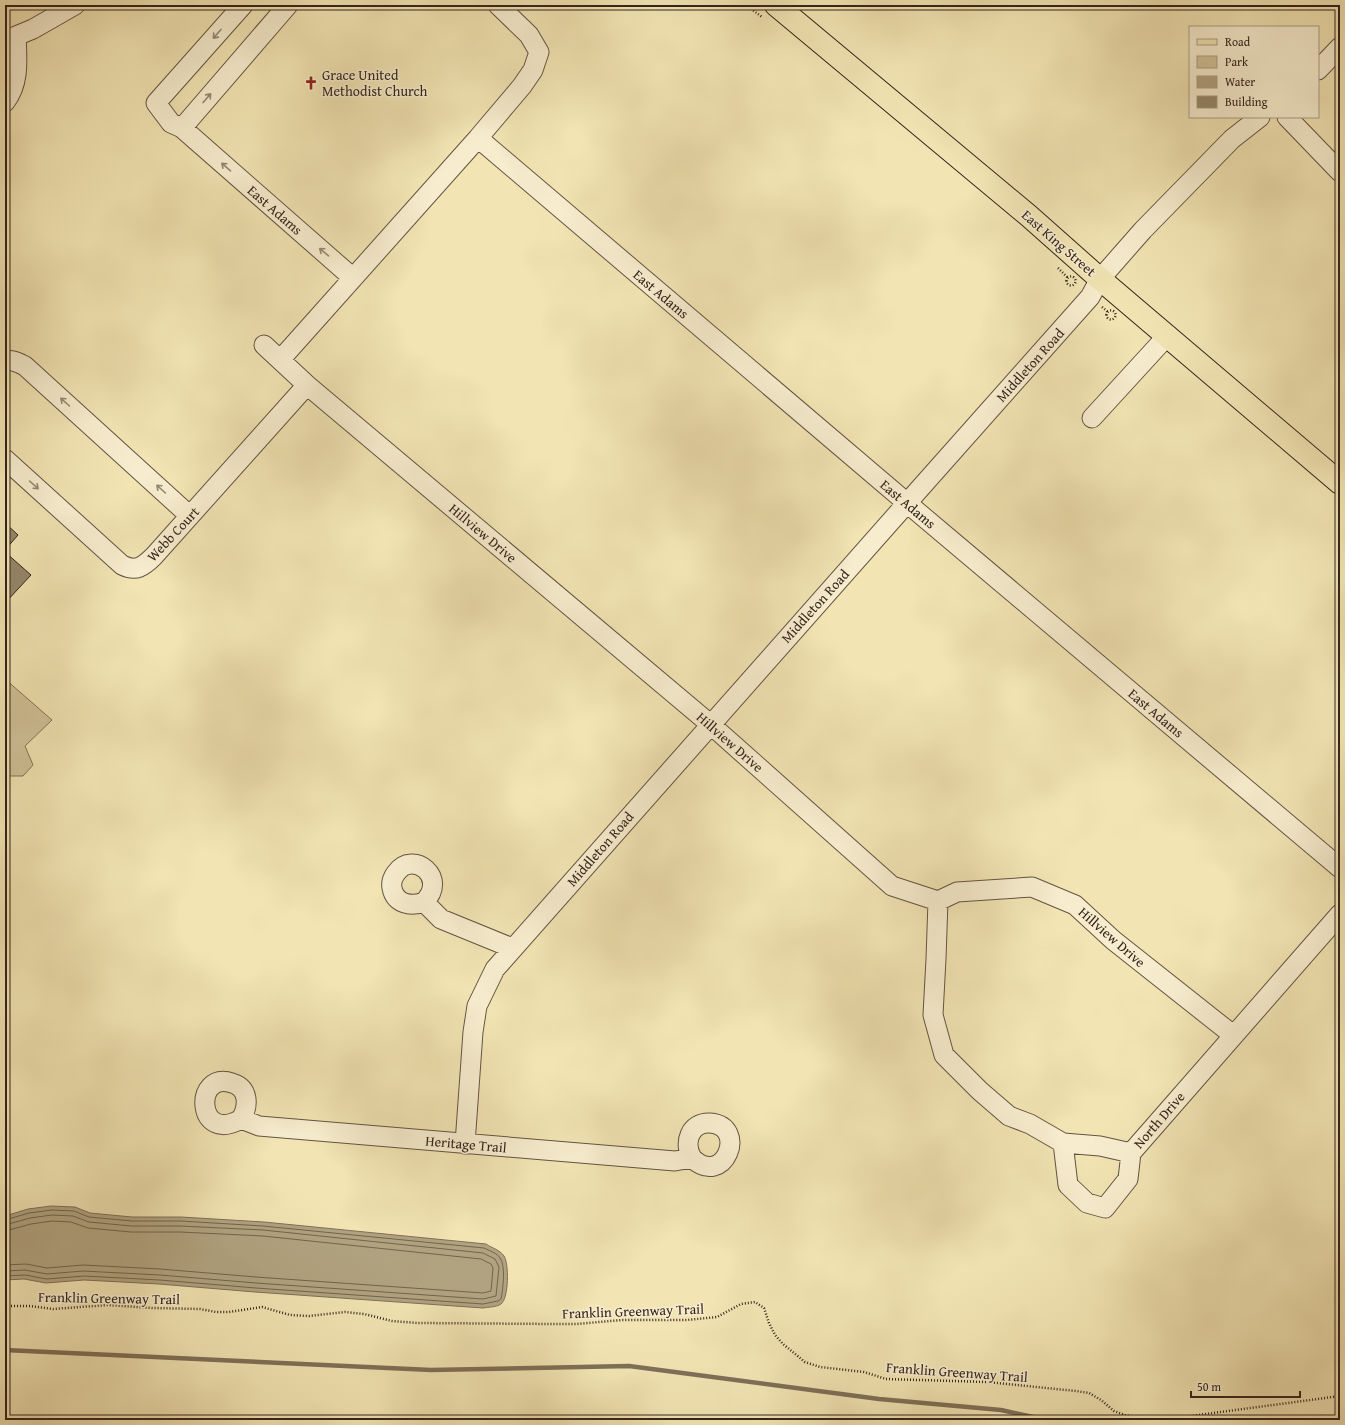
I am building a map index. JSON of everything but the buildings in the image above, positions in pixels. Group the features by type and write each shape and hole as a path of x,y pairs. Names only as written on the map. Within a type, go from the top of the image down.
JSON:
{"main road":[{"name":"East King Street","path":"776,5 1029,216 1100,279 1168,335 1340,483"}],"street":[{"path":"5,102 12,94 18,68 10,31 33,29 75,5"},
{"name":"East Adams","path":"242,5 156,103 172,123 182,128 353,278"},
{"path":"182,128 288,5"},
{"path":"280,360 478,138 522,86 533,70 539,52 529,35 498,5"},
{"path":"1319,69 1340,47"},
{"name":"Middleton Road","path":"465,1144 473,1032 477,1006 495,969 710,724 1090,297 1100,279 1142,230 1232,139 1259,118"},
{"path":"1288,118 1340,172"},
{"name":"East Adams","path":"478,138 907,503 1340,868"},
{"path":"1092,418 1168,335"},
{"name":"Hillview Drive","path":"264,345 307,385 710,724 892,886 938,901 957,892 1032,887 1075,905 1113,940 1233,1035"},
{"path":"5,361 17,362 26,366 190,516"},
{"name":"Webb Court","path":"5,459 122,565 128,568 134,568 146,563 307,385"},
{"name":"North Drive","path":"938,901 933,1015 944,1055 980,1091 1009,1116 1030,1124 1063,1143 1100,1146 1131,1153 1340,914"},
{"path":"424,902 441,918 512,948"},
{"name":"Heritage Trail","path":"241,1119 259,1126 465,1144 675,1162 692,1158"},
{"path":"1063,1143 1068,1185 1087,1203 1105,1208 1128,1179 1131,1153"}],"path":[{"name":"Franklin Greenway Trail","path":"5,1306 30,1306 53,1309 108,1305 200,1309 216,1312 229,1312 262,1307 290,1315 309,1316 345,1312 364,1314 392,1321 418,1323 577,1324 622,1320 687,1320 717,1317 741,1304 755,1302 764,1308 775,1335 783,1344 805,1362 820,1367 864,1372 886,1379 987,1382 1076,1391 1089,1393 1114,1410 1125,1415 1149,1419 1176,1418 1340,1396"}],"green space":[{"path":"5,679 52,720 25,746 33,765 23,776 5,776"}],"water":[{"path":"51,1206 75,1207 90,1213 132,1217 181,1217 264,1222 486,1244 500,1252 506,1260 506,1295 501,1304 483,1308 159,1284 84,1280 46,1283 24,1279 5,1280 5,1216 28,1209"}],"waterway":[{"path":"5,1350 431,1370 629,1366 879,1399 1001,1410 1047,1420"},
{"path":"1291,1420 1323,1417"}],"place":[{"name":"Grace United Methodist Church","path":"311,83"}]}
